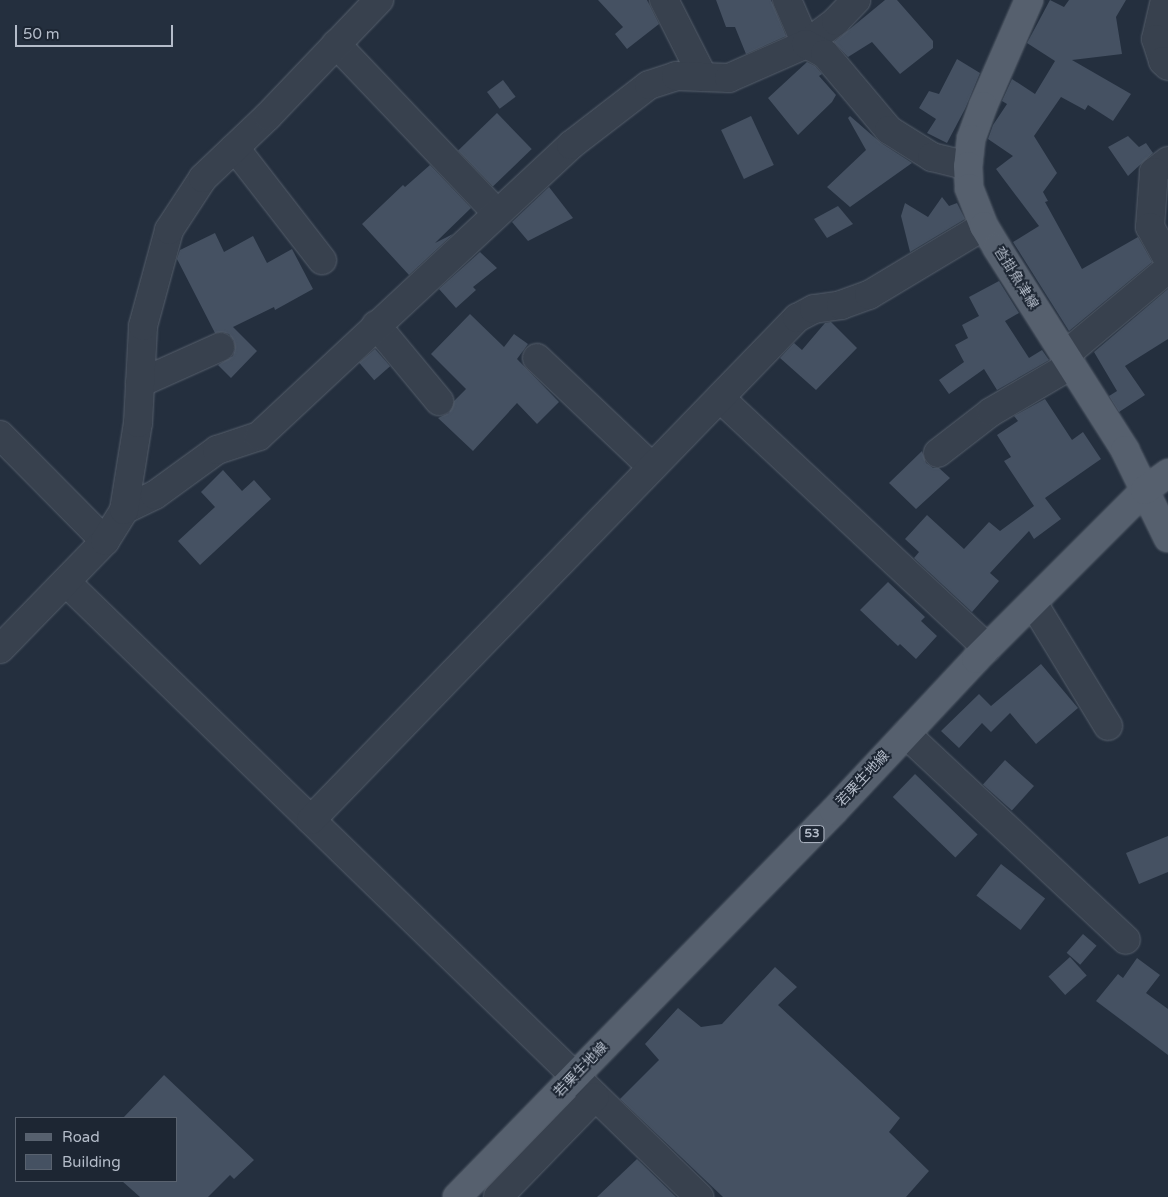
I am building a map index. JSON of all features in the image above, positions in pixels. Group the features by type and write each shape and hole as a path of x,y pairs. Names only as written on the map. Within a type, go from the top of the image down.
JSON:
{"main road":[{"name":"沓掛魚津線","path":"1029,0 983,106 971,139 968,166 969,188 984,226 1125,450 1168,538"},
{"name":"若栗生地線","path":"457,1197 834,810 987,648 1145,490 1168,473"}],"street":[{"path":"0,649 105,542 124,510 138,423 143,326 169,230 203,178 235,148 379,0"},
{"path":"664,0 703,77"},
{"path":"787,0 806,44 825,54 889,130 932,157 968,166"},
{"path":"124,510 156,495 217,450 259,436 496,212 571,145 649,85 676,76 729,78 806,44 836,21 856,0"},
{"path":"1165,0 1156,39 1163,61 1168,66"},
{"path":"336,44 496,212"},
{"path":"235,148 322,260"},
{"path":"1168,160 1154,172 1150,227 1168,259"},
{"path":"311,820 798,318 814,309 841,305 869,295 984,226"},
{"path":"938,453 991,412 1068,360 1168,269"},
{"path":"376,326 439,401"},
{"path":"140,383 220,347"},
{"path":"537,358 652,467"},
{"path":"720,398 987,648"},
{"path":"0,435 105,542"},
{"path":"66,582 700,1197"},
{"path":"1033,603 1108,726"},
{"path":"906,734 1126,940"},
{"path":"498,1197 595,1097"}],"building":[{"path":"598,0 647,0 659,24 627,49 615,34 623,27"},
{"path":"716,0 771,0 786,36 746,54 735,27 726,27"},
{"path":"885,0 897,0 933,41 933,48 900,74 872,42 848,57 834,42"},
{"path":"1050,0 1064,7 1069,0 1126,0 1116,17 1122,54 1072,60 1131,94 1113,121 1088,105 1085,110 1061,97 1034,136 1057,173 1043,192 1048,201 1045,202 1082,269 1138,237 1152,262 1069,331 1013,242 1039,226 996,169 1013,156 988,139 993,125 1007,104 1002,101 1012,79 1035,94 1055,61 1027,43"},
{"path":"957,59 980,73 965,109 947,143 927,133 936,119 919,108 929,91 939,94"},
{"path":"807,62 815,66 822,74 819,76 836,95 832,102 798,135 768,98"},
{"path":"503,80 516,97 500,109 487,92"},
{"path":"497,113 532,149 493,186 458,151"},
{"path":"751,116 774,165 744,179 721,130"},
{"path":"850,116 881,143 912,163 850,207 827,187 866,150 848,118"},
{"path":"1128,136 1139,147 1146,143 1153,153 1128,176 1108,147"},
{"path":"430,165 471,208 435,243 453,234 409,275 362,224 403,185 405,187"},
{"path":"549,187 573,218 528,241 512,222"},
{"path":"942,197 949,206 957,203 965,219 910,252 901,216 905,203 928,217"},
{"path":"838,206 853,224 827,238 814,219"},
{"path":"215,233 224,252 253,236 267,263 292,249 313,289 275,310 274,307 233,327 257,351 231,378 218,365 233,356 235,349 234,341 229,334 215,333 177,259 180,250"},
{"path":"480,252 497,268 473,287 476,290 456,308 439,289"},
{"path":"999,281 1019,313 1005,321 1029,358 1042,350 1049,360 997,390 984,369 949,394 939,380 964,362 955,345 968,338 962,325 979,316 969,297"},
{"path":"1168,289 1168,339 1125,366 1145,395 1119,412 1109,396 1117,391 1094,352"},
{"path":"470,314 504,347 514,334 528,344 517,359 559,402 537,424 517,403 473,451 438,418 449,413 454,401 466,389 431,354"},
{"path":"831,322 857,348 816,390 780,358 794,343 802,350 825,323"},
{"path":"375,349 390,366 374,380 359,363"},
{"path":"1045,399 1072,440 1083,432 1101,459 1045,498 1061,519 1034,539 1029,531 990,573 999,581 972,612 914,558 919,552 905,539 927,515 964,549 989,522 1000,531 1034,506 1004,461 1011,457 997,435 1018,421 1014,416"},
{"path":"922,451 926,463 933,468 939,468 950,478 916,509 889,483"},
{"path":"223,470 242,491 254,480 271,499 200,565 178,541 215,507 201,492"},
{"path":"888,582 925,617 921,621 937,636 916,659 900,644 898,646 860,610"},
{"path":"1041,664 1078,708 1036,744 1010,713 991,732 982,723 959,748 941,731 979,694 991,706"},
{"path":"1005,760 1034,786 1012,811 983,785"},
{"path":"915,774 978,834 955,857 893,797"},
{"path":"1168,836 1168,872 1139,884 1126,853"},
{"path":"1001,864 1045,898 1021,930 976,896"},
{"path":"1083,934 1097,946 1080,965 1067,953"},
{"path":"1070,957 1087,976 1065,995 1048,976"},
{"path":"1137,958 1160,975 1146,993 1168,1009 1168,1055 1096,1001 1118,974 1123,978"},
{"path":"775,967 797,987 778,1005 900,1118 889,1132 929,1171 906,1197 723,1197 620,1099 659,1060 645,1044 678,1008 701,1027 722,1024"},
{"path":"164,1075 254,1160 234,1179 230,1175 208,1197 140,1197 123,1182 178,1182 178,1117 124,1117"},
{"path":"637,1159 676,1197 597,1197"}]}
